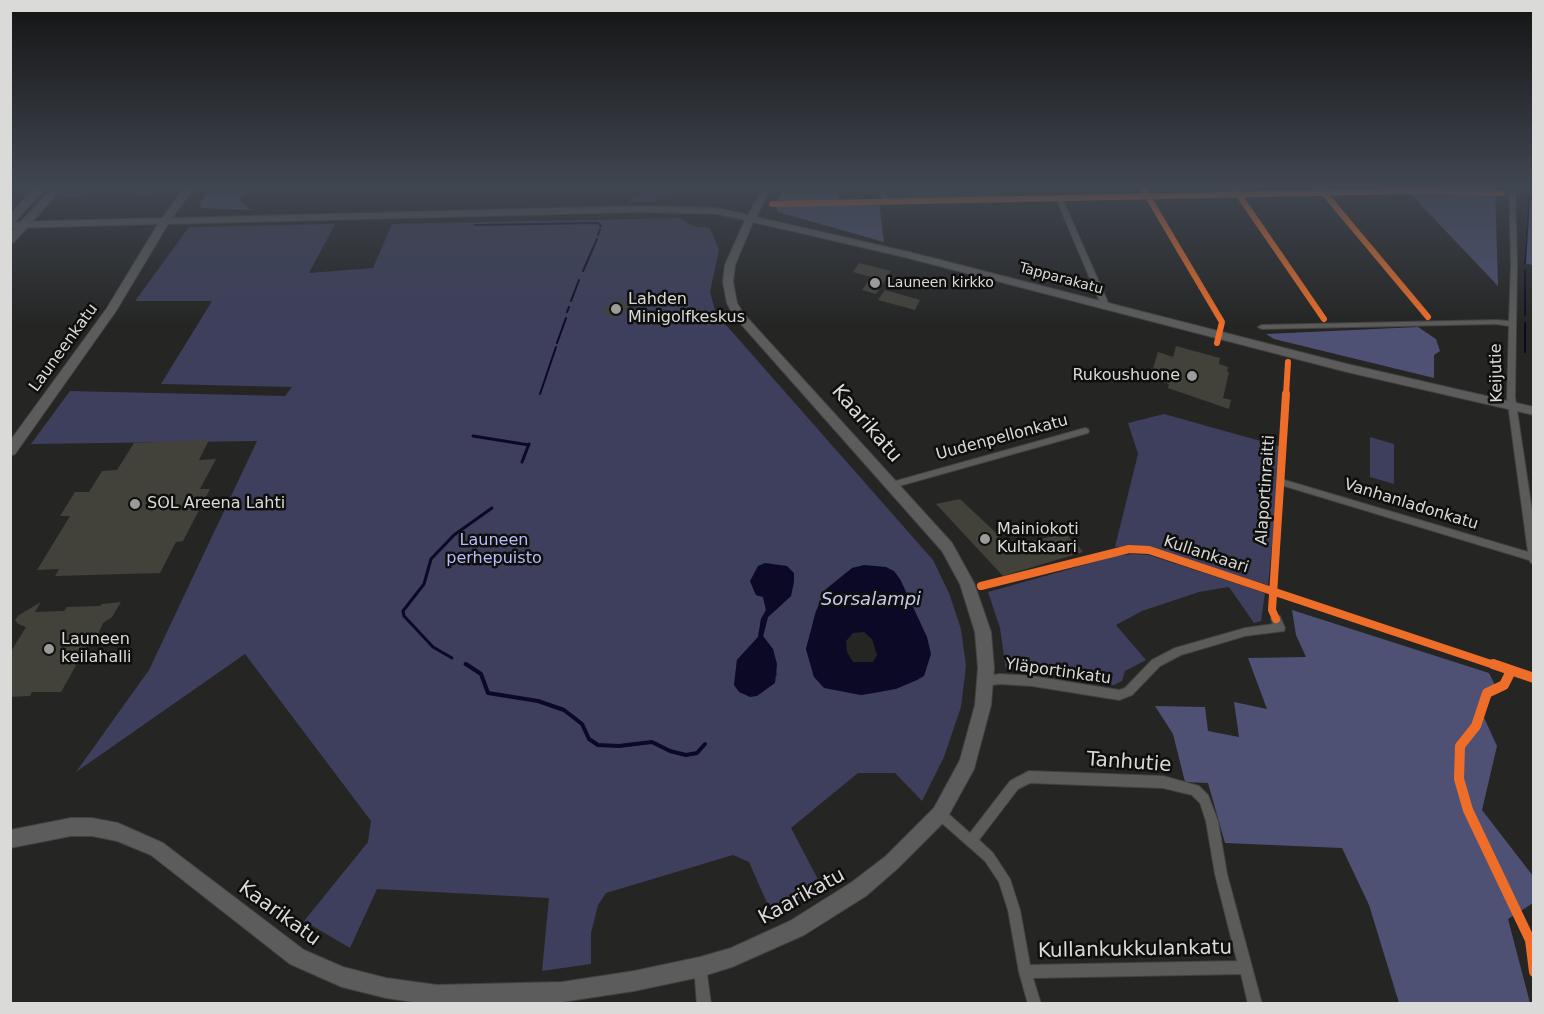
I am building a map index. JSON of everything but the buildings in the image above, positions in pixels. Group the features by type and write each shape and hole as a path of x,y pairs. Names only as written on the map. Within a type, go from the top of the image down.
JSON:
{"street":[{"name":"Launeenkatu","path":"10,451 112,309 163,232"},
{"name":"Kaarikatu","path":"10,839 71,827 92,827 118,832 157,849 297,957 342,977 436,999 562,992 634,981 700,967 732,957 797,927 859,889 922,834 940,814 968,763 983,705 985,681 983,632 967,583 947,547 739,315 732,303 728,274 745,232"},
{"name":"Tapparakatu","path":"815,232 1347,369 1513,409 1533,411"},
{"path":"1074,232 1106,307"},
{"name":"Keijutie","path":"1513,232 1513,409 1533,559"},
{"path":"1262,327 1496,322 1512,324"},
{"name":"Tapparakatu","path":"1513,409 1533,419"},
{"name":"Uudenpellonkatu","path":"892,485 1085,431"},
{"name":"Vanhanladonkatu","path":"1281,482 1533,559"},
{"name":"Yläportinkatu","path":"985,681 1000,679 1032,681 1119,695 1128,692 1156,663 1179,651 1236,634 1280,628 1276,620"},
{"name":"Tanhutie","path":"972,840 1014,785 1029,777 1163,782 1195,790 1204,799 1212,821 1221,874 1255,1004"},
{"path":"940,814 989,857 1004,879 1014,910 1025,972 1035,1004"},
{"path":"700,967 704,1004"},
{"name":"Kullankukkulankatu","path":"1025,972 1245,967"}],"green space":[{"name":"Launeen perhepuisto","path":"185,232 331,232 309,273 373,268 388,232 712,232 719,250 710,292 715,310 933,560 949,593 961,629 966,666 961,707 944,757 922,801 895,773 858,773 791,828 822,887 772,914 749,862 733,855 606,893 598,905 591,933 591,964 542,971 549,898 377,889 350,948 304,921 368,842 371,821 245,654 76,772 149,670 257,441 31,444 70,391 285,396 292,387 161,384 212,301 135,301","holes":["900,579 919,623 880,692 861,695 851,693 814,677 806,649 816,611","750,581 791,596 768,617 763,637 773,649 777,676 734,685 737,660 758,637 761,619 766,610 763,597 756,595"]},
{"path":"1164,414 1282,447 1268,585 1143,546 1115,547 1138,454 1128,423"},
{"path":"1370,437 1394,444 1394,484 1370,477"},
{"path":"1149,555 1265,593 1261,621 1254,623 1229,587 1199,592 1142,611 1116,625 1146,660 1125,671 1122,681 1114,685 1105,685 1076,675 1006,670 1000,628 988,592 1116,556"}],"shaded area":[{"path":"850,232 883,232 884,242"},
{"path":"1447,232 1496,232 1498,286"},
{"path":"1526,232 1533,232 1533,265 1524,263"},
{"path":"1418,327 1436,339 1440,351 1434,355 1434,378 1274,339 1266,334"},
{"path":"1292,610 1489,673 1494,683 1493,694 1480,709 1497,746 1482,810 1533,876 1533,903 1508,919 1530,1003 1399,1003 1369,905 1342,848 1225,843 1208,783 1185,782 1173,734 1155,706 1205,707 1208,731 1239,737 1234,702 1267,709 1248,658 1306,657 1296,635"}],"water":[{"path":"765,563 787,566 794,573 794,582 791,596 768,617 763,636 773,649 777,664 775,683 757,696 750,697 739,692 734,685 737,660 758,637 761,619 766,610 763,597 756,595 750,581 758,566"},
{"name":"Sorsalampi","path":"864,565 886,567 894,571 900,579 927,637 931,654 924,676 896,689 861,695 824,688 814,677 806,649 816,611 826,589 852,568","holes":["864,632 872,639 877,655 873,662 853,662 847,652 846,641 853,633"]}],"waterway":[{"path":"1525,263 1527,232"},
{"path":"583,271 597,239"},
{"path":"1525,270 1525,315"},
{"path":"571,301 579,280"},
{"path":"567,312 569,307"},
{"path":"557,343 566,318"},
{"path":"1525,323 1525,352"},
{"path":"540,394 556,347"},
{"path":"473,436 529,445"},
{"path":"522,462 529,445"},
{"path":"452,658 433,647 404,616 403,611 424,584 431,559 454,535 492,508"},
{"path":"466,664 481,674 488,693 538,701 564,710 582,724 589,739 598,745 619,746 652,742 670,751 686,755 697,753 705,744"}],"cycle path":[{"path":"1169,232 1222,322 1217,343"},
{"path":"1264,232 1324,319"},
{"path":"1357,232 1428,317"},
{"name":"Alaportinraitti","path":"1276,619 1272,610 1288,362"},
{"name":"Kullankaari","path":"981,586 1129,549 1149,550 1534,678"},
{"path":"1511,671 1504,685 1487,693 1476,726 1460,746 1459,779 1468,810 1530,940 1534,972"}],"place":[{"name":"Launeen kirkko","path":"875,283"},
{"name":"Lahden Minigolfkeskus","path":"616,309"},
{"name":"Rukoushuone","path":"1192,376"},
{"name":"SOL Areena Lahti","path":"135,504"},
{"name":"Mainiokoti Kultakaari","path":"985,539"},
{"name":"Launeen keilahalli","path":"49,649"}]}
